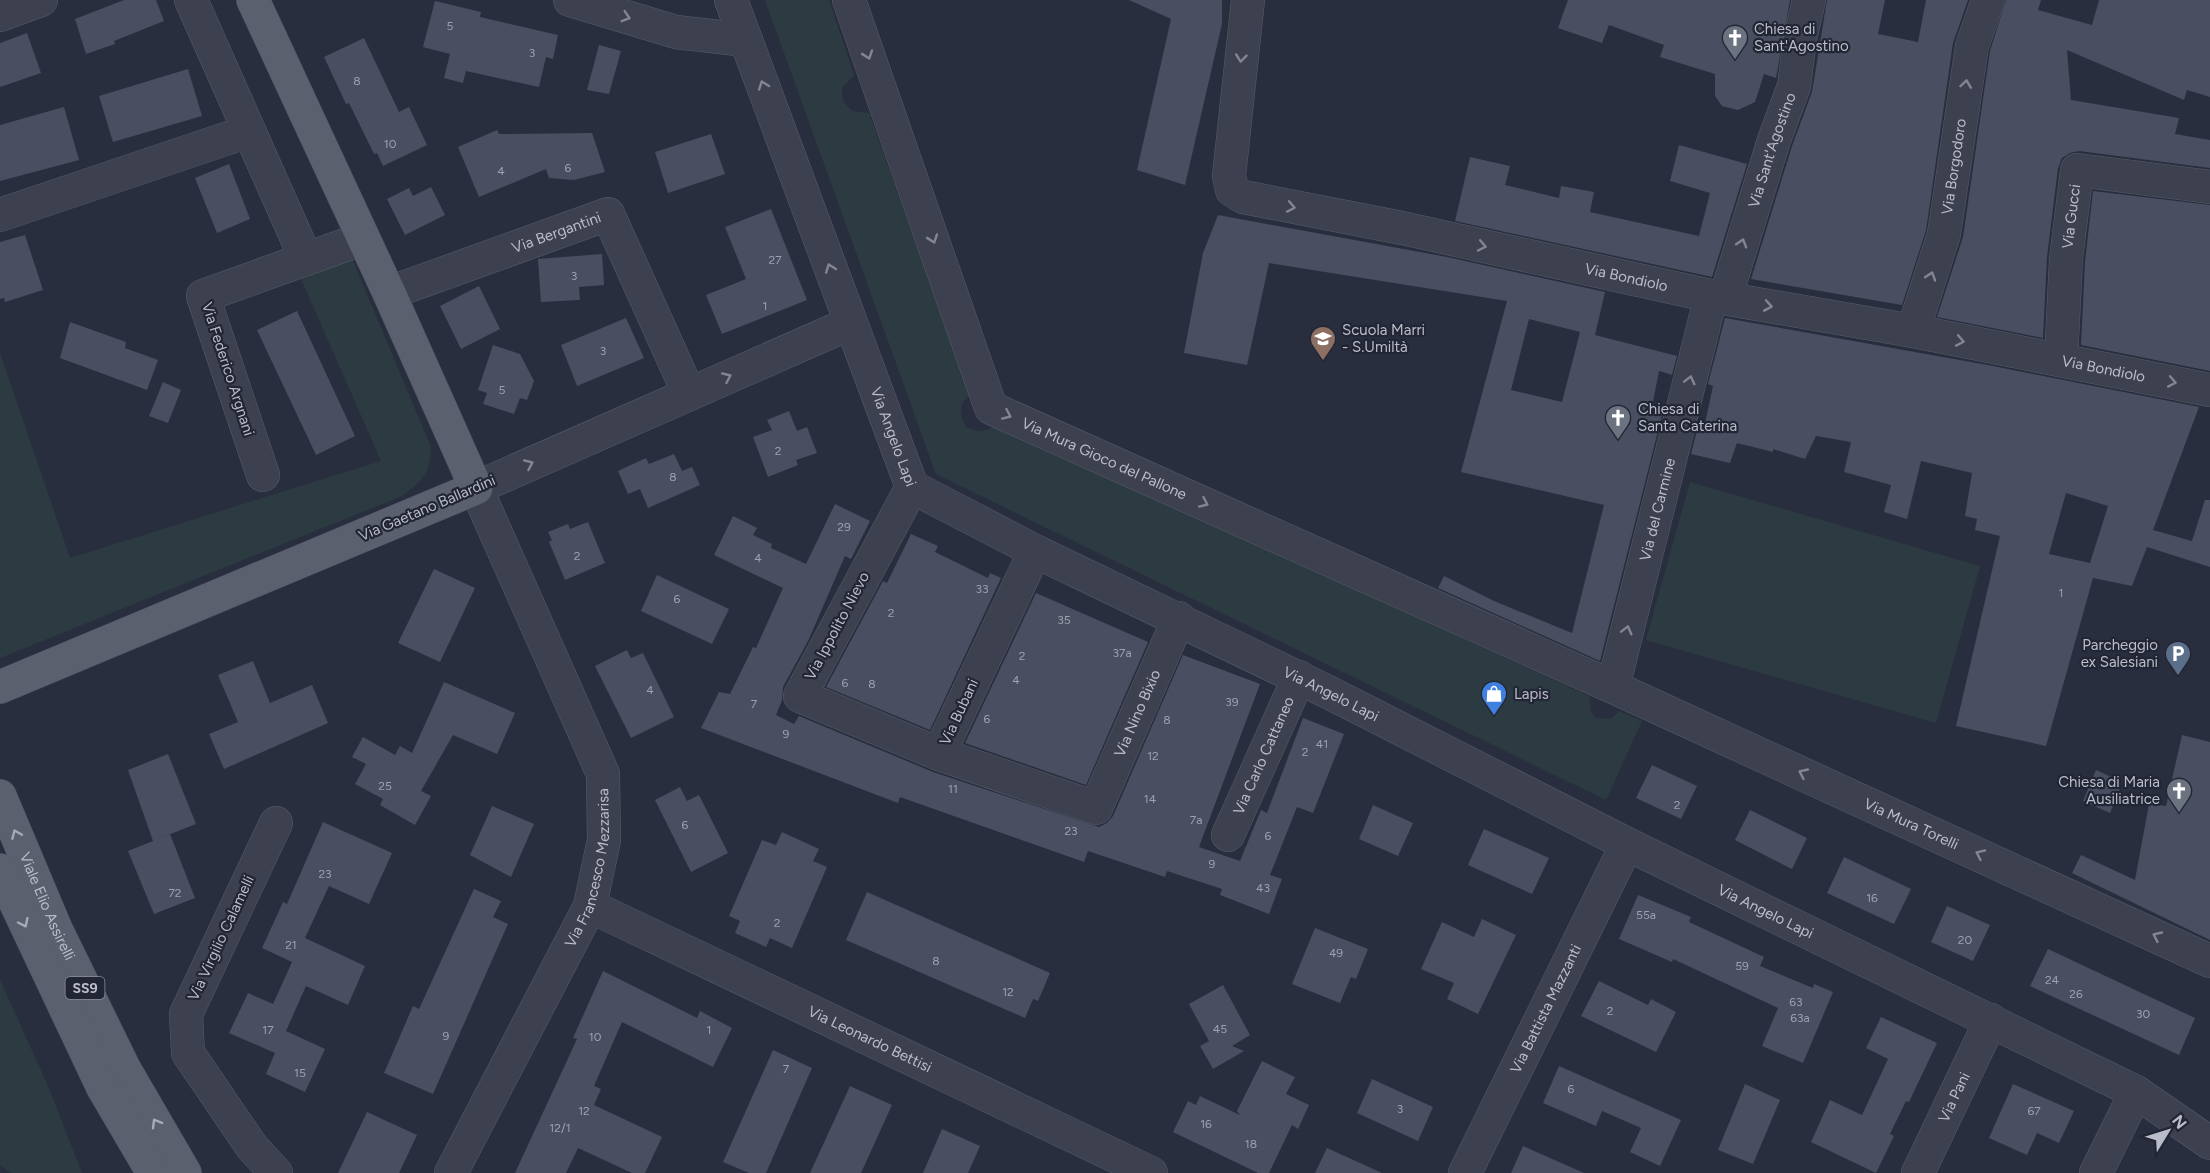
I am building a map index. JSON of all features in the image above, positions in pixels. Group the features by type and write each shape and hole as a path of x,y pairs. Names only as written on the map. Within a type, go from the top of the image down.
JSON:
{"main road":[{"path":"253,0 389,293 476,488"},
{"name":"Via Gaetano Ballardini","path":"0,687 476,488"},
{"name":"Viale Elio Assirelli","path":"0,796 56,929 123,1068 185,1173"},
{"name":"Viale Elio Assirelli","path":"0,870 103,1089 153,1173"}],"street":[{"path":"0,15 41,0"},
{"path":"191,0 306,260"},
{"path":"570,0 676,32 746,40"},
{"name":"Via Angelo Lapi","path":"731,0 912,488 1035,551 1299,677 1627,844 2136,1092 2210,1143"},
{"name":"Via Mura Gioco del Pallone","path":"849,0 992,408 1613,687"},
{"name":"Via Bondiolo","path":"1248,0 1229,176 1232,190 1243,197 1402,228 1718,298 1913,331 2210,390"},
{"name":"Via Sant'Agostino","path":"1718,298 1794,86 1800,39 1809,0"},
{"name":"Via Borgodoro","path":"1913,331 1944,234 1972,46 1988,0"},
{"path":"0,215 249,131"},
{"name":"Via Gucci","path":"2061,360 2066,259 2078,170 2210,187"},
{"name":"Via Bergantini","path":"389,293 608,214 689,394"},
{"name":"Via Federico Argnani","path":"263,475 203,296 362,238"},
{"name":"Via del Carmine","path":"1613,687 1718,298"},
{"name":"Via Gaetano Ballardini","path":"476,488 851,323"},
{"name":"Via Francesco Mezzarisa","path":"451,1173 590,906 604,840 603,774 476,488"},
{"name":"Via Ippolito Nievo","path":"912,488 800,696 939,754"},
{"name":"Via Bubani","path":"1035,551 939,754 1096,808"},
{"name":"Via Nino Bixio","path":"1096,808 1179,618"},
{"name":"Via Carlo Cattaneo","path":"1228,835 1299,677"},
{"name":"Via Mura Torelli","path":"1613,687 2210,961"},
{"name":"Via Virgilio Calamelli","path":"276,823 186,1014 188,1053 252,1147 276,1173"},
{"name":"Via Battista Mazzanti","path":"1465,1173 1627,844"},
{"name":"Via Leonardo Bettisi","path":"590,906 1151,1173"},
{"name":"Via Pani","path":"1918,1173 1991,1020"},
{"path":"2096,1173 2136,1092"}],"shaded area":[{"path":"765,0 829,0 854,75 842,88 843,101 852,111 869,113 970,395 962,403 961,416 966,427 981,431 988,430 995,425 1589,696 1591,712 1596,718 1611,719 1619,711 1642,721 1606,800 936,474"},
{"path":"351,256 431,447 429,464 420,481 402,496 0,658 0,353 70,558 381,461 299,274"},
{"path":"1690,482 1980,566 1936,723 1646,640"},
{"path":"0,980 48,1086 82,1173 12,1173 0,1165"}],"building":[{"path":"124,0 156,0 164,21 114,41 115,44 86,54 75,19"},
{"path":"1129,0 1222,0 1222,24 1185,185 1137,170 1171,19"},
{"path":"1568,0 1790,0 1776,78 1764,74 1755,102 1738,110 1722,106 1715,96 1715,74 1660,57 1664,45 1609,25 1602,43 1558,28"},
{"path":"1827,0 1885,0 1878,34 1918,42 1926,0 1968,0 1953,43 1926,230 1902,305 1751,279 1792,146 1812,92"},
{"path":"2006,0 2041,0 2038,10 2092,25 2099,0 2210,0 2210,97 2187,90 2184,100 2067,50 2071,100 2179,118 2175,134 2210,140 2210,168 2079,151 2062,158 2058,168 2047,257 2043,338 1937,317 1963,237 1990,51"},
{"path":"435,1 481,12 480,17 558,35 553,59 546,57 539,87 466,71 463,83 444,78 450,54 423,47"},
{"path":"27,33 41,73 0,87 0,43"},
{"path":"364,38 399,112 409,107 427,145 383,166 377,153 374,154 349,103 346,104 324,57"},
{"path":"599,45 621,51 609,94 587,90"},
{"path":"188,69 202,116 113,142 99,96"},
{"path":"64,107 79,160 0,181 0,125"},
{"path":"497,130 499,134 592,133 605,172 574,180 549,178 546,169 479,197 458,147"},
{"path":"711,134 725,174 668,193 655,152"},
{"path":"1679,145 1747,164 1712,277 1455,221 1470,157 1510,166 1505,185 1559,198 1561,186 1594,192 1590,212 1699,236 1710,193 1670,181"},
{"path":"229,164 250,219 217,233 195,178"},
{"path":"431,187 445,215 405,235 387,199 409,188 413,196"},
{"path":"2093,191 2210,205 2210,371 2081,345 2085,261"},
{"path":"771,209 807,300 722,334 706,295 746,279 725,227"},
{"path":"1218,215 1447,257 1605,292 1595,335 1677,356 1672,375 1659,371 1651,412 1662,415 1600,661 1438,588 1444,576 1494,601 1572,633 1604,505 1461,472 1507,301 1269,263 1247,365 1184,353 1203,253","holes":["1529,319 1580,332 1562,402 1511,390"]},
{"path":"25,235 43,290 5,302 4,298 0,299 0,242"},
{"path":"602,254 604,285 579,287 580,300 541,302 538,259"},
{"path":"479,286 500,329 461,349 440,306"},
{"path":"297,311 355,436 316,455 257,330"},
{"path":"626,318 644,358 577,386 561,345"},
{"path":"1725,318 1993,366 2199,407 2153,530 2192,541 2205,500 2210,500 2210,567 2147,547 2132,586 2093,578 2046,746 1956,726 2000,536 1975,530 1977,519 1965,516 1972,473 1921,461 1907,519 1884,512 1891,485 1844,472 1851,442 1816,436 1805,459 1773,449 1773,452 1737,443 1730,463 1691,454 1698,426 1704,428 1713,386 1708,384","holes":["2066,493 2108,506 2090,563 2049,554"]},
{"path":"70,322 126,342 125,348 158,360 147,390 60,358"},
{"path":"493,345 520,354 534,381 527,400 520,398 514,414 483,404 487,393 478,390"},
{"path":"163,382 181,390 168,423 149,416"},
{"path":"789,411 797,431 807,427 817,453 796,460 798,465 768,477 753,437 772,430 767,420"},
{"path":"674,454 682,471 692,467 700,485 648,508 640,489 628,494 618,471 646,458 649,464"},
{"path":"835,504 870,521 851,559 845,556 808,641 783,687 782,700 776,715 794,724 799,716 933,772 1099,827 1113,816 1183,655 1260,684 1199,847 1240,861 1261,810 1267,813 1303,718 1344,734 1313,813 1297,807 1270,875 1282,879 1269,914 1220,895 1222,889 1167,871 1165,877 1088,851 1084,862 900,797 898,803 701,728 719,692 730,694 753,647 756,648 783,588 714,555 733,516 757,528 753,535 772,544 771,548 806,564"},
{"path":"588,522 605,563 565,580 549,542 552,540 548,532 568,524 570,529"},
{"path":"911,534 938,546 935,552 988,578 990,573 1001,578 930,730 826,687 883,581 887,583"},
{"path":"434,569 475,588 440,662 398,643"},
{"path":"657,575 729,609 712,644 641,611"},
{"path":"1036,593 1148,642 1086,785 965,743"},
{"path":"627,650 631,658 643,653 674,717 631,738 595,666"},
{"path":"253,661 270,703 312,685 328,723 224,769 209,734 238,722 218,675"},
{"path":"444,682 515,713 497,754 453,735 421,791 431,796 415,825 380,805 383,799 355,784 366,764 352,757 363,737 395,755 400,746 412,753"},
{"path":"2182,735 2210,742 2210,940 2072,873 2081,855 2135,880 2149,804 2166,806"},
{"path":"168,754 196,824 170,834 195,898 154,914 128,851 153,841 128,770"},
{"path":"1652,765 1697,786 1681,819 1636,798"},
{"path":"2096,770 2120,781 2120,789 2110,813 2083,801"},
{"path":"680,787 687,801 699,795 728,853 691,872 655,800"},
{"path":"1373,805 1413,823 1398,856 1359,839"},
{"path":"492,806 534,824 511,877 470,855"},
{"path":"1750,810 1807,838 1792,869 1735,840"},
{"path":"323,822 392,853 369,904 329,886 305,938 365,966 348,1005 306,986 286,1031 325,1049 305,1092 266,1074 275,1053 229,1033 248,993 273,1004 292,962 262,948 283,902 287,904"},
{"path":"1484,829 1549,858 1532,894 1468,865"},
{"path":"782,832 819,849 813,861 827,867 792,948 770,938 766,947 735,933 740,921 729,916 762,840 776,845"},
{"path":"1844,857 1911,889 1894,924 1827,893"},
{"path":"474,889 501,901 493,917 508,924 433,1094 384,1073 413,1006 419,1009"},
{"path":"867,892 1050,973 1038,1001 1033,999 1025,1018 846,940"},
{"path":"1638,895 1691,917 1689,922 1764,957 1760,966 1813,988 1814,984 1833,992 1803,1063 1762,1046 1778,1008 1673,959 1672,962 1619,939"},
{"path":"1947,906 1990,925 1973,961 1931,942"},
{"path":"1482,919 1516,935 1478,1014 1447,999 1454,983 1421,969 1442,922 1474,937"},
{"path":"1315,928 1368,949 1356,979 1351,977 1340,1003 1292,984"},
{"path":"2048,949 2195,1018 2179,1055 2030,986"},
{"path":"603,971 697,1018 700,1011 732,1028 713,1067 622,1022 594,1086 601,1089 594,1105 662,1137 645,1173 632,1173 578,1148 566,1173 515,1173 577,1039 573,1038"},
{"path":"1599,981 1648,1005 1651,999 1676,1012 1656,1052 1581,1016"},
{"path":"1223,985 1250,1035 1232,1046 1244,1051 1213,1069 1200,1046 1209,1041 1189,1004"},
{"path":"1881,1017 1937,1043 1909,1102 1906,1101 1890,1134 1894,1136 1876,1173 1811,1142 1830,1100 1862,1115 1888,1059 1866,1048"},
{"path":"773,1050 812,1068 766,1173 749,1173 723,1162"},
{"path":"1262,1061 1295,1077 1286,1094 1309,1105 1298,1129 1292,1125 1269,1173 1258,1173 1173,1132 1188,1101 1196,1105 1200,1096 1240,1115 1237,1111"},
{"path":"1559,1066 1681,1120 1660,1166 1630,1152 1641,1128 1602,1111 1596,1126 1543,1103"},
{"path":"1372,1079 1433,1107 1418,1141 1357,1113"},
{"path":"1745,1084 1780,1100 1753,1164 1718,1150"},
{"path":"2013,1084 2074,1111 2059,1143 2037,1133 2027,1155 1989,1138"},
{"path":"850,1086 892,1105 861,1173 810,1173"},
{"path":"367,1112 417,1135 399,1173 338,1173"},
{"path":"942,1129 980,1146 968,1173 923,1173"},
{"path":"1523,1146 1584,1173 1511,1173"},
{"path":"1327,1148 1382,1173 1315,1173"}],"place":[{"name":"Chiesa di Sant'Agostino","path":"1735,61"},
{"name":"Scuola Marri - S.Umiltà","path":"1323,362"},
{"name":"Chiesa di Santa Caterina","path":"1618,441"},
{"name":"Parcheggio ex Salesiani","path":"2178,677"},
{"name":"Lapis","path":"1494,717"},
{"name":"Chiesa di Maria Ausiliatrice","path":"2179,814"}]}
